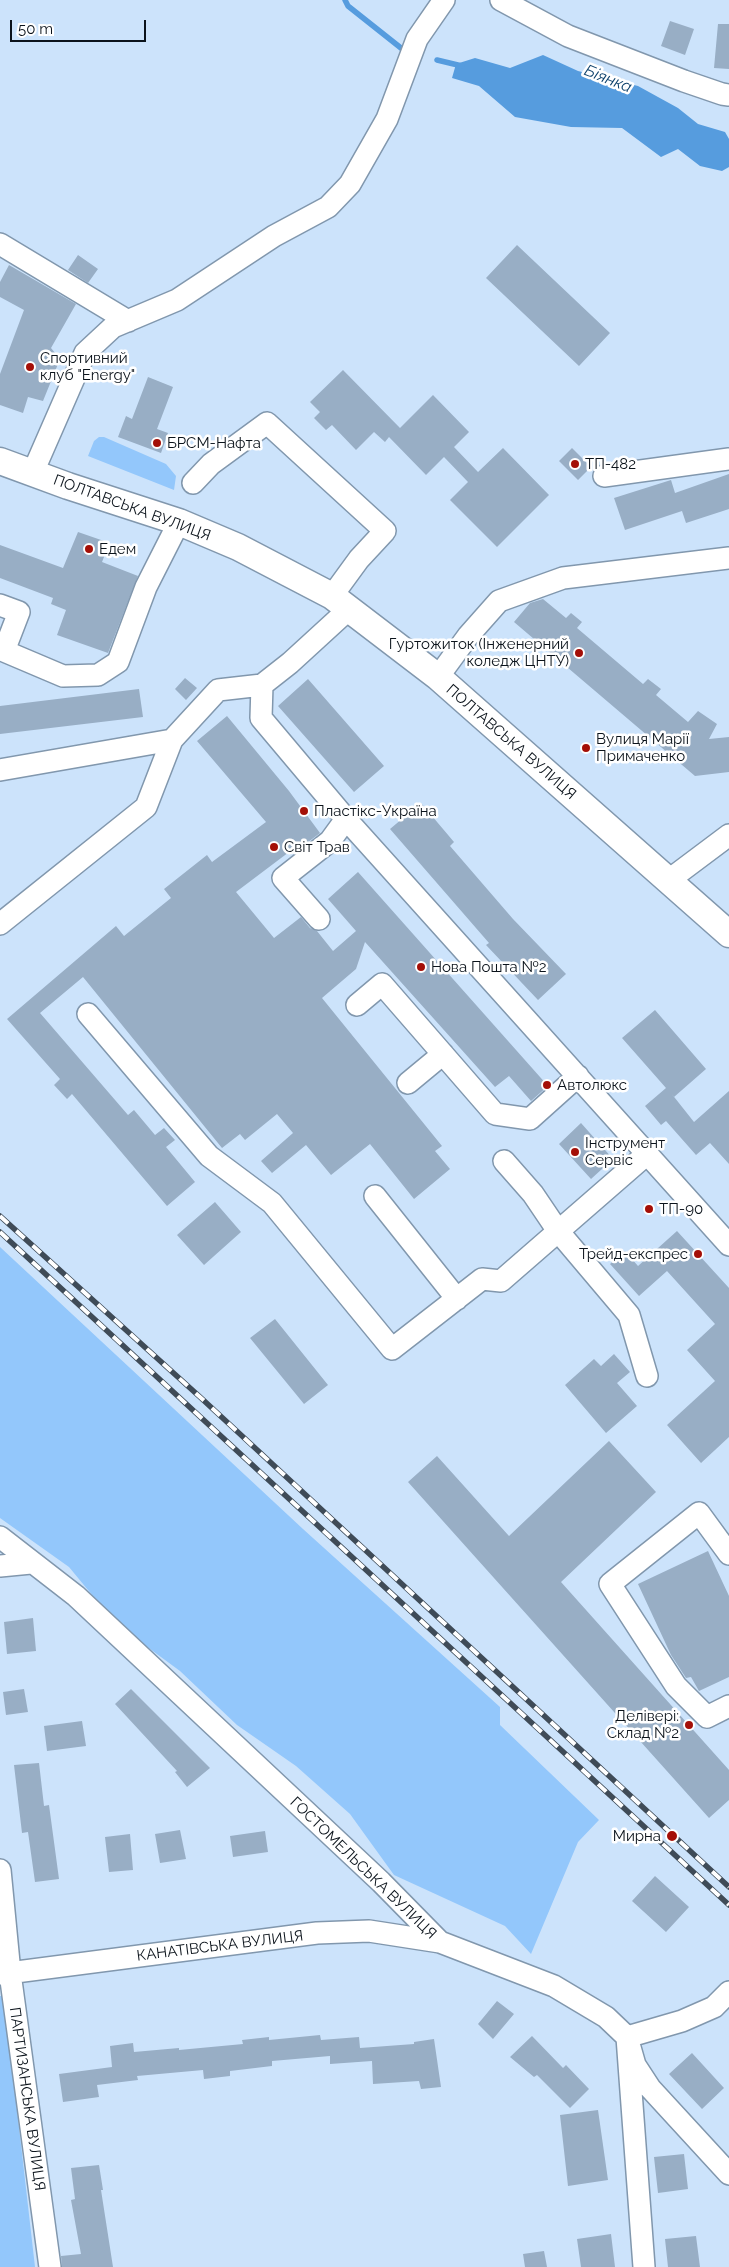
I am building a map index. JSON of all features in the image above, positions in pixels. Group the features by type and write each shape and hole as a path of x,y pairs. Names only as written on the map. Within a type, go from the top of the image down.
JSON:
{"main road":[{"name":"ПОЛТАВСЬКА ВУЛИЦЯ","path":"0,461 68,486 179,522 238,547 340,603 438,677 729,934"}],"street":[{"path":"33,472 84,353 113,327 177,300 274,236 328,208 350,184 387,118 417,39 444,0"},
{"path":"501,0 568,36 684,81 729,95"},
{"path":"0,244 128,321"},
{"path":"0,924 146,807 172,740 218,690 262,685 290,663 340,603 358,559 385,531 267,423 211,464 193,484"},
{"path":"604,476 729,460"},
{"path":"0,605 18,612 4,651 63,676 98,675 118,662 146,587 179,522"},
{"path":"438,677 468,636 499,601 563,578 729,558"},
{"path":"262,685 261,718 346,819 729,1245"},
{"path":"0,770 172,740"},
{"path":"319,919 283,878 330,841 346,819"},
{"path":"669,880 729,835"},
{"path":"357,1005 382,984 495,1114 530,1119 578,1076"},
{"path":"88,1014 209,1156 272,1203 392,1349 482,1279 501,1281 647,1154"},
{"path":"408,1083 443,1054"},
{"path":"504,1161 533,1194 558,1231 629,1315 646,1376"},
{"path":"375,1196 457,1299"},
{"path":"729,1554 699,1513 610,1584 676,1686 707,1717 729,1706"},
{"name":"ГОСТОМЕЛЬСЬКА ВУЛИЦЯ","path":"0,1537 31,1563 76,1596 381,1882 440,1942 554,1986 606,2017 627,2038 635,2066 650,2088 729,2174"},
{"path":"0,1566 31,1563"},
{"name":"ПАРТИЗАНСЬКА ВУЛИЦЯ","path":"0,1870 5,1973 50,2267"},
{"name":"КАНАТІВСЬКА ВУЛИЦЯ","path":"5,1973 317,1933 369,1931 440,1942"},
{"path":"644,2267 627,2038 682,2021 714,2007 729,1992"}],"shaded area":[{"path":"99,437 104,437 166,464 176,476 174,490 88,456 94,441"},
{"path":"0,1247 303,1529 500,1707 500,1725 599,1820 578,1842 531,1954 505,1926 394,1875 350,1814 296,1766 237,1725 180,1671 116,1624 69,1567 0,1518"},
{"path":"0,1996 4,1996 35,2267 0,2267"}],"water":[{"path":"543,55 578,71 638,86 678,108 698,124 725,132 729,139 729,167 722,171 700,166 678,149 661,157 622,128 571,127 515,117 479,86 452,78 456,64 475,58 510,68"}],"building":[{"path":"670,21 694,29 685,55 661,46"},
{"path":"718,24 729,24 729,69 714,68"},
{"path":"517,245 610,333 579,366 486,278"},
{"path":"78,255 98,269 88,283 68,270"},
{"path":"9,265 76,304 51,348 60,359 43,401 28,397 23,413 0,405 0,374 24,310 0,297 0,282"},
{"path":"343,370 400,428 433,395 469,432 454,447 478,472 503,448 549,495 497,547 450,500 468,482 444,457 426,475 389,437 385,442 374,432 356,450 332,425 326,430 314,418 320,412 310,402"},
{"path":"148,377 173,387 157,429 168,433 161,453 118,437 126,416 132,419"},
{"name":"ТП-482","path":"572,448 591,467 578,480 559,461"},
{"path":"729,474 729,509 686,523 682,511 625,530 614,498 671,480 675,493"},
{"path":"78,532 104,541 108,547 102,562 138,576 108,653 57,635 66,610 51,604 53,598 0,578 0,545 63,568"},
{"name":"Гуртожиток (Інженерний коледж ЦНТУ)","path":"543,599 566,618 571,613 582,622 577,628 643,684 648,679 661,689 656,695 688,722 698,711 717,724 709,739 729,737 729,772 695,776 514,622 530,603"},
{"path":"185,678 197,688 186,700 175,689"},
{"path":"308,679 384,766 354,792 278,706"},
{"path":"139,689 143,717 0,734 0,706"},
{"path":"227,716 289,791 320,833 303,846 301,843 236,892 274,938 301,917 310,928 317,931 333,951 356,931 328,899 358,872 548,1086 531,1101 509,1076 495,1087 365,942 356,969 322,998 442,1146 435,1151 450,1169 414,1199 370,1144 331,1175 306,1145 272,1173 261,1161 293,1133 277,1114 245,1140 240,1134 222,1148 83,977 40,1013 128,1115 134,1110 155,1135 164,1128 175,1140 166,1147 195,1182 167,1206 72,1094 67,1099 54,1085 60,1079 7,1019 116,926 124,936 171,898 164,889 207,855 212,862 266,822 197,741"},
{"path":"421,803 454,842 450,846 513,919 566,974 538,1000 486,945 489,943 390,829"},
{"path":"655,1010 706,1069 674,1097 694,1122 729,1091 729,1164 710,1143 696,1155 666,1121 661,1125 645,1106 666,1088 622,1038"},
{"path":"581,1123 613,1159 591,1179 559,1144"},
{"path":"215,1202 241,1232 204,1265 177,1235"},
{"path":"677,1231 729,1288 729,1437 701,1463 667,1425 715,1381 687,1350 715,1324 667,1271 639,1296 610,1264 625,1251 638,1266"},
{"path":"275,1319 328,1385 304,1404 250,1338"},
{"path":"614,1354 630,1372 617,1383 637,1406 606,1433 565,1385 594,1359 601,1366"},
{"path":"609,1441 656,1492 561,1582 729,1770 729,1800 709,1818 408,1482 437,1456 509,1536"},
{"path":"708,1551 729,1596 729,1677 699,1691 691,1677 686,1678 671,1655 638,1584"},
{"path":"33,1618 36,1651 7,1654 4,1622"},
{"path":"24,1689 28,1712 6,1715 3,1692"},
{"path":"131,1689 210,1768 187,1787 175,1772 177,1771 115,1704"},
{"path":"82,1721 86,1746 47,1751 44,1726"},
{"path":"39,1763 44,1806 49,1805 59,1879 35,1882 28,1832 22,1833 14,1765"},
{"path":"180,1830 186,1859 160,1863 155,1834"},
{"path":"265,1831 268,1852 233,1857 230,1836"},
{"path":"130,1834 133,1870 109,1872 105,1837"},
{"path":"655,1876 689,1907 666,1932 632,1901"},
{"path":"497,2001 514,2014 493,2039 478,2024"},
{"path":"320,2035 321,2040 359,2037 360,2048 414,2044 414,2042 434,2039 441,2087 421,2089 419,2081 373,2084 372,2061 330,2064 330,2056 272,2061 272,2066 230,2071 230,2076 204,2079 203,2070 137,2076 138,2080 97,2085 99,2097 63,2102 59,2074 112,2067 110,2046 133,2043 134,2052 179,2048 179,2050 243,2044 242,2040 269,2037 269,2040"},
{"path":"532,2036 563,2068 566,2065 589,2089 570,2108 537,2075 534,2077 510,2057"},
{"path":"692,2053 724,2088 702,2109 669,2074"},
{"path":"598,2110 608,2180 568,2186 560,2115"},
{"path":"684,2154 688,2189 658,2193 654,2157"},
{"path":"99,2165 113,2267 62,2267 61,2256 81,2254 71,2200 75,2199 71,2168"},
{"path":"611,2234 615,2267 581,2267 577,2239"},
{"path":"696,2236 700,2267 668,2267 665,2239"},
{"path":"544,2251 547,2267 525,2267 523,2254"}],"waterway":[{"name":"Біянка","path":"345,0 348,6 406,52"},
{"name":"Біянка","path":"437,60 462,66"}],"railway":[{"path":"0,1216 200,1397 729,1887"},
{"path":"0,1232 729,1905"}],"place":[{"name":"Спортивний клуб \"Energy\"","path":"30,367"},
{"name":"БРСМ-Нафта","path":"157,443"},
{"name":"ТП-482","path":"575,464"},
{"name":"Едем","path":"89,549"},
{"name":"Гуртожиток (Інженерний коледж ЦНТУ)","path":"579,653"},
{"name":"Вулиця Марії Примаченко","path":"586,748"},
{"name":"Пластікс-Україна","path":"304,811"},
{"name":"Світ Трав","path":"274,847"},
{"name":"Нова Пошта №2","path":"421,967"},
{"name":"Автолюкс","path":"547,1085"},
{"name":"Інструмент Сервіс","path":"575,1152"},
{"name":"ТП-90","path":"649,1209"},
{"name":"Трейд-експрес","path":"698,1254"},
{"name":"Делівері: Склад №2","path":"689,1725"},
{"name":"Мирна","path":"672,1836"}]}
